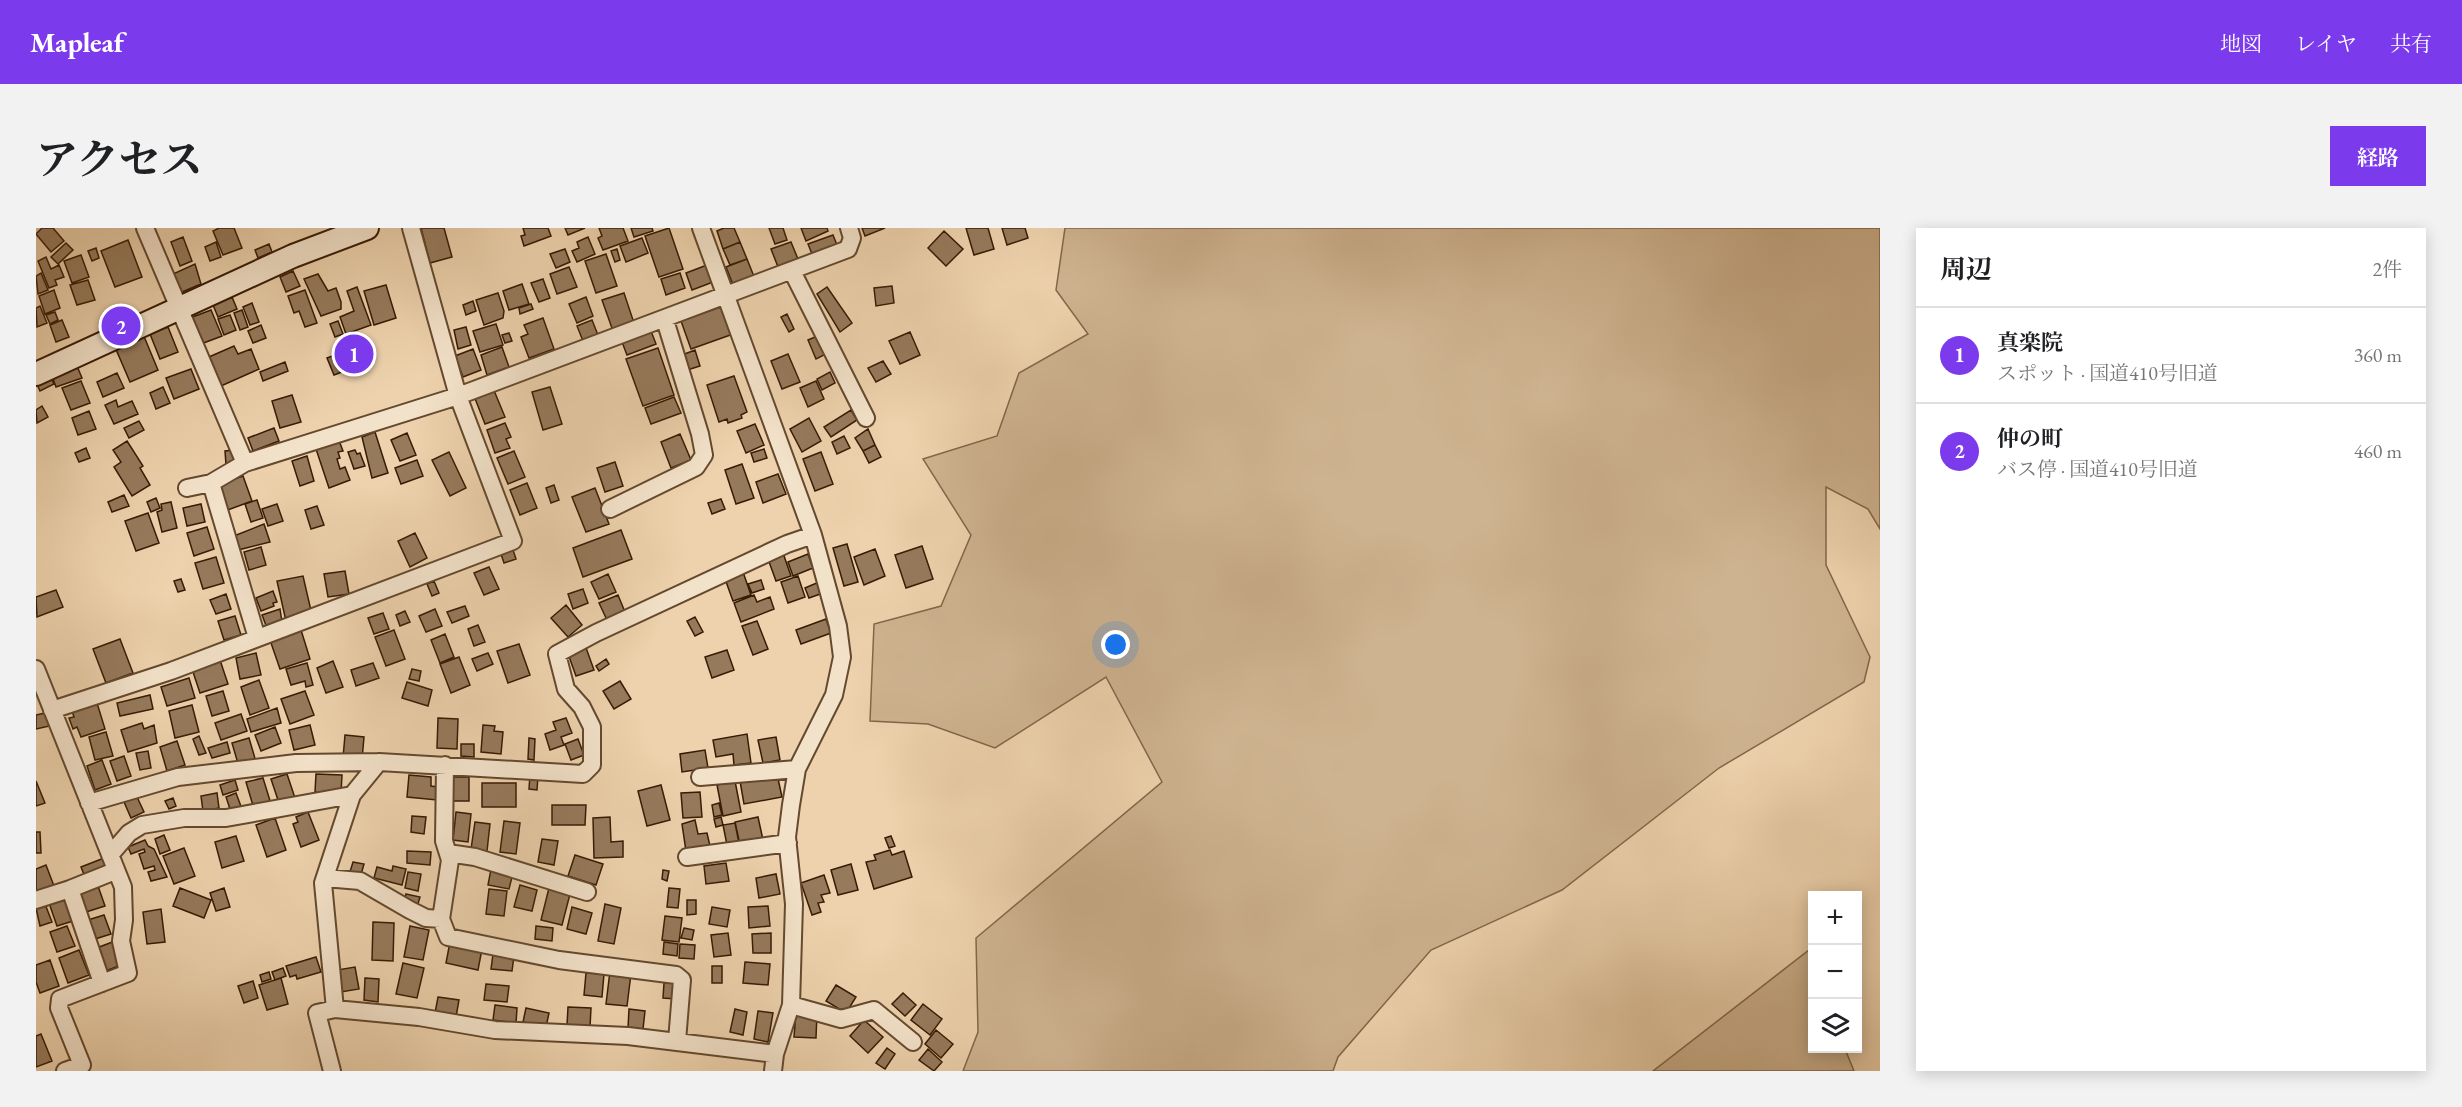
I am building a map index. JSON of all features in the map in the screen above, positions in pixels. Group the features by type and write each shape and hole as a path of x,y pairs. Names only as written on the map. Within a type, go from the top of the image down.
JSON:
{"street":[{"path":"145,228 177,309 245,463"},
{"path":"36,374 301,252 367,228"},
{"path":"52,710 171,671 513,541 458,396 411,228"},
{"path":"701,228 728,296 764,403 813,535 838,626 842,657 834,695 797,769 788,843 794,904 790,1005 775,1054 773,1071"},
{"path":"187,488 211,483 245,463 458,396 792,271 848,249 852,238 849,228"},
{"path":"792,271 866,418"},
{"path":"610,509 696,467 704,455 700,434 665,320"},
{"path":"211,483 257,638"},
{"path":"89,803 178,777 296,763 379,762 583,774 592,765 592,727 582,707 566,688 557,654 639,613 788,544 813,535"},
{"path":"36,669 123,887 124,920 121,941 128,973 60,999 59,1008 82,1065 65,1071"},
{"path":"335,1009 327,938 325,879 352,795 379,762"},
{"path":"445,765 444,841 450,860 441,919 448,938 560,960 676,975 682,980 677,1041"},
{"path":"700,777 797,769"},
{"path":"36,900 70,889 112,863 129,833 142,825 184,818 226,818 352,795"},
{"path":"687,857 788,843"},
{"path":"448,853 475,857 587,892"},
{"path":"325,879 360,881 426,918 441,919"},
{"path":"70,889 102,983"},
{"path":"790,1005 841,1019 874,1010 913,1042"},
{"path":"332,1071 316,1013 335,1009 419,1017 495,1030 677,1041 775,1054"}],"shaded area":[{"path":"1065,228 1880,228 1880,529 1868,509 1826,487 1826,565 1870,657 1864,682 1719,768 1562,890 1431,950 1338,1057 1333,1071 963,1071 978,1032 976,938 1162,782 1106,677 995,748 928,724 870,721 874,624 941,606 971,535 923,459 997,436 1019,373 1088,334 1056,290"},
{"path":"1808,951 1808,1053 1847,1053 1854,1071 1653,1071"}],"building":[{"path":"42,228 53,228 64,241 51,252 36,234"},
{"path":"219,228 234,228 242,248 223,255 213,231"},
{"path":"421,228 444,228 452,257 430,263"},
{"path":"523,228 548,228 551,236 524,246 521,236 525,235"},
{"path":"565,228 585,228 568,235"},
{"path":"599,228 623,228 628,241 603,250 598,238 602,236"},
{"path":"631,228 652,228 653,231 634,237"},
{"path":"669,228 683,269 659,277 645,236"},
{"path":"734,228 740,242 723,249 717,231"},
{"path":"769,228 783,228 787,240 775,244"},
{"path":"801,228 827,228 828,231 806,241"},
{"path":"862,228 885,228 865,236"},
{"path":"966,228 988,228 994,249 974,255"},
{"path":"1002,228 1025,228 1028,238 1007,245"},
{"path":"944,231 963,249 946,266 928,248"},
{"path":"833,235 839,250 814,259 808,244"},
{"path":"183,237 192,261 180,266 171,242"},
{"path":"588,237 595,254 577,262 572,251 579,248 577,242"},
{"path":"642,238 648,253 626,262 620,246"},
{"path":"128,240 142,277 115,287 101,251"},
{"path":"216,242 221,257 210,261 205,247"},
{"path":"740,242 747,259 730,265 723,249"},
{"path":"791,242 800,264 780,272 771,249"},
{"path":"66,243 73,250 58,264 51,257"},
{"path":"269,244 272,252 258,258 255,250"},
{"path":"96,248 99,258 92,261 88,251"},
{"path":"565,249 570,262 556,268 550,254"},
{"path":"617,249 620,260 615,262 611,251"},
{"path":"606,254 617,286 596,293 585,261"},
{"path":"81,255 89,277 72,283 64,261"},
{"path":"46,257 51,269 59,265 64,277 55,280 57,285 49,288 38,261"},
{"path":"747,259 755,279 734,287 726,267"},
{"path":"195,264 201,284 182,292 173,274"},
{"path":"707,265 713,282 692,290 686,273"},
{"path":"569,267 577,287 557,294 550,274"},
{"path":"293,271 300,286 286,292 280,277"},
{"path":"41,273 48,290 38,294 36,276"},
{"path":"680,273 685,288 666,295 661,279"},
{"path":"318,274 328,291 336,288 341,302 341,309 321,316 304,279"},
{"path":"543,279 550,298 539,302 531,283"},
{"path":"88,280 95,300 77,305 70,285"},
{"path":"522,284 529,304 509,310 503,291"},
{"path":"386,285 396,318 374,325 364,291"},
{"path":"892,286 894,303 876,306 874,288"},
{"path":"357,287 371,325 346,334 340,317 354,311 347,291"},
{"path":"827,287 852,323 840,332 817,294"},
{"path":"54,290 60,308 45,314 39,296"},
{"path":"305,290 317,323 305,327 299,311 294,313 288,296"},
{"path":"498,293 504,311 503,318 484,325 476,300"},
{"path":"624,293 634,323 613,331 602,300"},
{"path":"232,297 237,309 218,317 213,305"},
{"path":"586,297 593,316 577,323 569,304"},
{"path":"473,301 476,311 466,315 463,305"},
{"path":"252,303 259,322 250,325 243,307"},
{"path":"531,304 533,309 520,314 519,308"},
{"path":"726,305 736,333 691,349 681,321"},
{"path":"40,306 47,323 37,327 36,308"},
{"path":"211,310 222,336 201,344 190,318"},
{"path":"242,310 248,327 240,330 234,313"},
{"path":"55,312 58,320 50,324 46,315"},
{"path":"787,314 794,329 789,332 781,317"},
{"path":"230,315 236,330 224,335 218,319"},
{"path":"543,318 554,349 529,358 521,337 528,334 524,325"},
{"path":"62,320 69,337 56,342 50,325"},
{"path":"592,320 598,335 583,341 577,326"},
{"path":"338,321 343,334 335,337 330,324"},
{"path":"496,324 503,345 480,352 473,331"},
{"path":"261,325 266,338 253,343 248,331"},
{"path":"168,327 178,352 160,359 150,334"},
{"path":"466,327 471,345 458,349 454,330"},
{"path":"651,331 656,344 627,355 622,342"},
{"path":"910,332 920,355 900,364 889,341"},
{"path":"509,333 512,341 505,343 502,335"},
{"path":"143,334 158,370 130,382 115,347"},
{"path":"820,335 828,353 816,359 808,340"},
{"path":"350,342 354,350 362,347 366,358 358,362 360,366 350,370 340,346"},
{"path":"234,346 238,354 251,349 259,369 221,386 209,357"},
{"path":"502,347 509,367 487,375 481,355"},
{"path":"658,348 674,395 643,406 626,359"},
{"path":"473,349 481,370 463,377 455,356"},
{"path":"695,350 700,366 687,370 682,355"},
{"path":"341,353 347,370 334,375 327,358"},
{"path":"788,354 800,382 782,389 771,361"},
{"path":"883,361 891,374 876,382 868,368"},
{"path":"285,362 288,371 263,381 260,372"},
{"path":"77,366 82,378 56,387 52,376"},
{"path":"191,369 199,389 174,399 166,378"},
{"path":"830,372 835,383 822,390 817,379"},
{"path":"117,373 124,388 103,397 97,382"},
{"path":"50,376 54,384 40,391 36,382"},
{"path":"734,376 747,412 741,415 742,418 728,423 727,419 719,422 707,385"},
{"path":"81,381 90,403 71,410 62,388"},
{"path":"816,381 824,399 808,407 800,388"},
{"path":"163,387 170,403 156,409 150,393"},
{"path":"550,387 562,424 543,430 532,392"},
{"path":"493,388 505,417 485,424 474,396"},
{"path":"292,395 301,422 280,428 272,401"},
{"path":"674,397 681,413 651,424 645,408"},
{"path":"116,400 118,407 132,401 138,414 114,424 105,405"},
{"path":"42,406 48,417 37,423 36,410"},
{"path":"851,410 857,420 831,437 824,427"},
{"path":"89,411 96,429 78,435 72,418"},
{"path":"809,418 821,441 802,452 790,429"},
{"path":"139,421 144,430 129,438 124,428"},
{"path":"505,423 511,437 506,439 510,448 495,453 487,430"},
{"path":"755,424 764,445 746,453 737,431"},
{"path":"274,428 279,441 253,451 248,438"},
{"path":"868,429 875,445 863,451 855,438"},
{"path":"375,432 388,473 372,478 362,437"},
{"path":"407,433 416,455 400,461 391,440"},
{"path":"680,434 691,460 671,468 661,442"},
{"path":"844,436 850,448 837,454 832,442"},
{"path":"338,438 343,451 338,452 340,458 337,459 340,469 345,467 350,480 329,488 315,446"},
{"path":"127,441 143,466 140,468 150,485 132,496 114,467 121,462 113,450"},
{"path":"875,445 881,457 869,463 863,451"},
{"path":"86,448 90,458 79,462 75,453"},
{"path":"764,449 767,458 754,462 751,453"},
{"path":"234,450 235,464 226,465 225,451"},
{"path":"355,450 357,454 360,453 365,466 354,469 348,452"},
{"path":"514,451 525,477 508,484 497,458"},
{"path":"449,452 466,488 450,496 432,460"},
{"path":"821,452 833,484 815,491 803,459"},
{"path":"307,456 314,481 300,486 292,461"},
{"path":"417,460 423,476 401,484 395,468"},
{"path":"615,462 623,486 605,492 597,468"},
{"path":"742,464 754,498 736,504 725,470"},
{"path":"778,474 786,494 763,503 756,482"},
{"path":"243,476 252,501 225,511 215,486"},
{"path":"527,483 537,508 520,515 510,490"},
{"path":"554,485 559,500 551,503 546,488"},
{"path":"595,488 609,524 586,532 572,497"},
{"path":"124,495 129,506 112,512 108,502"},
{"path":"156,498 160,508 151,512 147,502"},
{"path":"721,499 725,509 712,514 708,503"},
{"path":"257,500 263,518 251,522 245,504"},
{"path":"171,502 177,528 162,532 157,512 162,510 161,504"},
{"path":"201,504 205,522 187,526 183,508"},
{"path":"277,504 283,521 268,526 262,509"},
{"path":"317,506 324,525 311,529 305,510"},
{"path":"148,513 159,543 136,551 125,521"},
{"path":"264,524 270,542 238,550 234,536"},
{"path":"207,527 214,549 194,556 187,533"},
{"path":"621,530 632,559 583,577 573,548"},
{"path":"415,533 427,558 410,567 398,541"},
{"path":"847,544 858,582 844,586 833,548"},
{"path":"922,546 933,579 906,588 895,555"},
{"path":"261,547 266,565 249,570 244,552"},
{"path":"875,549 885,576 864,585 854,557"},
{"path":"513,550 516,559 504,563 501,554"},
{"path":"783,553 791,576 776,581 768,559"},
{"path":"808,554 813,568 793,576 788,562"},
{"path":"216,557 224,583 203,589 195,563"},
{"path":"489,567 499,589 484,595 474,573"},
{"path":"345,571 349,594 328,597 324,574"},
{"path":"743,572 751,595 733,601 725,579"},
{"path":"608,574 616,592 599,599 591,582"},
{"path":"303,576 312,615 286,621 277,581"},
{"path":"798,576 805,597 788,603 781,582"},
{"path":"181,579 185,590 178,592 174,581"},
{"path":"761,580 764,589 752,593 748,584"},
{"path":"434,581 439,593 432,596 427,584"},
{"path":"819,582 823,593 809,598 805,588"},
{"path":"583,589 588,603 573,609 568,594"},
{"path":"56,590 63,607 37,617 36,597"},
{"path":"273,591 277,602 273,603 274,606 261,611 256,598"},
{"path":"226,594 231,609 216,614 210,600"},
{"path":"618,595 625,612 607,620 599,603"},
{"path":"754,595 757,602 770,597 774,609 741,622 734,603"},
{"path":"566,605 582,625 568,637 551,618"},
{"path":"465,606 469,616 452,623 447,612"},
{"path":"280,609 282,622 267,628 262,615"},
{"path":"435,609 442,626 426,632 419,616"},
{"path":"405,611 410,622 400,626 396,615"},
{"path":"383,613 389,629 374,634 368,618"},
{"path":"235,616 241,635 224,640 218,621"},
{"path":"695,617 703,632 695,636 687,621"},
{"path":"826,619 831,633 801,644 796,630"},
{"path":"757,621 768,649 753,655 742,626"},
{"path":"478,625 485,642 474,646 468,629"},
{"path":"301,630 310,659 280,669 270,640"},
{"path":"394,630 405,659 386,666 375,637"},
{"path":"445,634 454,657 440,663 431,640"},
{"path":"120,639 133,673 106,683 93,649"},
{"path":"519,644 530,675 508,683 497,651"},
{"path":"585,645 594,670 576,676 567,651"},
{"path":"727,650 734,670 712,678 705,657"},
{"path":"256,653 261,675 240,679 236,658"},
{"path":"488,653 493,664 477,671 472,659"},
{"path":"459,657 470,685 451,693 440,664"},
{"path":"606,659 609,664 599,671 596,666"},
{"path":"220,660 228,684 200,693 192,669"},
{"path":"333,661 343,687 326,693 317,668"},
{"path":"307,663 313,685 306,687 305,681 291,685 286,669"},
{"path":"373,663 379,678 356,686 351,670"},
{"path":"412,669 421,671 419,681 409,679"},
{"path":"189,678 195,698 167,706 161,687"},
{"path":"259,680 269,708 250,715 241,687"},
{"path":"620,681 631,699 614,709 603,691"},
{"path":"407,682 432,690 428,706 402,698"},
{"path":"223,691 229,711 212,716 206,696"},
{"path":"305,691 314,715 290,724 281,699"},
{"path":"150,695 153,709 120,716 117,703"},
{"path":"97,703 105,729 81,737 77,727 73,729 69,718 74,717 72,711"},
{"path":"192,705 199,732 175,738 169,711"},
{"path":"277,708 281,723 251,732 247,719"},
{"path":"50,712 54,725 36,729 36,715"},
{"path":"241,714 247,731 221,740 215,723"},
{"path":"438,718 458,719 457,749 437,748"},
{"path":"566,718 572,733 561,737 564,745 550,750 545,734 556,730 553,722"},
{"path":"142,723 144,729 154,725 157,743 128,752 121,730"},
{"path":"310,725 315,745 294,750 289,730"},
{"path":"483,725 495,726 494,731 503,732 501,754 481,752"},
{"path":"275,727 281,743 261,751 255,735"},
{"path":"106,732 113,756 95,760 89,737"},
{"path":"747,734 751,763 734,765 733,754 716,757 713,740"},
{"path":"345,735 364,737 362,760 343,758"},
{"path":"199,736 206,753 199,755 193,739"},
{"path":"776,737 780,760 763,763 758,740"},
{"path":"249,738 256,762 239,767 232,743"},
{"path":"529,738 535,739 534,760 528,759"},
{"path":"578,739 584,755 571,760 565,744"},
{"path":"177,741 185,765 167,771 160,747"},
{"path":"227,742 230,753 212,758 208,748"},
{"path":"461,744 474,744 474,757 461,756"},
{"path":"705,750 708,768 682,772 680,754"},
{"path":"148,751 151,768 140,770 136,753"},
{"path":"124,756 131,776 117,781 110,761"},
{"path":"102,760 111,784 95,790 87,766"},
{"path":"287,774 295,798 279,803 271,779"},
{"path":"316,774 342,775 341,793 315,792"},
{"path":"777,774 782,797 744,804 740,781"},
{"path":"409,775 431,777 431,786 438,787 437,800 407,797"},
{"path":"530,775 538,776 537,790 529,789"},
{"path":"453,777 469,777 469,801 453,801"},
{"path":"263,778 271,804 254,809 246,782"},
{"path":"235,780 238,790 223,795 220,785"},
{"path":"36,781 45,803 36,806"},
{"path":"735,781 741,812 723,816 717,785"},
{"path":"482,783 516,783 516,807 482,807"},
{"path":"661,785 670,820 647,826 638,791"},
{"path":"700,792 702,817 683,818 681,793"},
{"path":"217,793 219,808 203,811 201,796"},
{"path":"236,793 242,809 231,812 226,797"},
{"path":"137,797 144,812 131,818 124,802"},
{"path":"173,798 176,806 169,809 165,801"},
{"path":"719,803 722,815 714,817 712,805"},
{"path":"552,805 586,805 585,825 552,825"},
{"path":"308,812 319,840 301,847 293,824 298,822 296,817"},
{"path":"456,812 471,814 468,842 453,840"},
{"path":"412,816 426,817 424,834 411,832"},
{"path":"610,817 611,842 623,841 623,857 594,858 593,818"},
{"path":"721,817 723,825 716,827 714,819"},
{"path":"758,817 763,840 740,845 735,822"},
{"path":"275,818 286,850 267,857 256,825"},
{"path":"695,820 698,834 707,833 710,846 686,851 682,824"},
{"path":"504,821 520,823 516,854 500,852"},
{"path":"475,822 490,824 487,851 471,849"},
{"path":"735,823 739,843 727,845 723,825"},
{"path":"36,832 40,832 41,853 36,853"},
{"path":"164,835 170,850 160,854 155,839"},
{"path":"236,836 244,861 222,868 215,842"},
{"path":"891,836 895,846 889,848 885,838"},
{"path":"542,839 558,841 554,865 538,862"},
{"path":"145,840 148,846 154,849 167,877 151,881 148,872 155,870 154,866 144,869 139,854 145,852 144,849 131,854 128,847"},
{"path":"184,848 195,876 174,884 163,856"},
{"path":"890,850 892,855 904,851 912,877 874,889 866,862 876,860 874,855"},
{"path":"407,851 431,852 430,865 407,863"},
{"path":"575,855 603,864 596,885 568,876"},
{"path":"104,858 108,869 85,877 81,867"},
{"path":"353,862 364,864 360,878 349,875"},
{"path":"726,863 729,881 706,884 704,866"},
{"path":"851,864 858,890 838,895 831,870"},
{"path":"46,865 54,886 36,893 36,869"},
{"path":"393,866 406,869 402,885 374,878 377,867 392,871"},
{"path":"491,869 513,873 509,889 488,885"},
{"path":"663,870 669,871 667,881 662,879"},
{"path":"408,872 421,874 418,891 405,888"},
{"path":"776,874 780,894 759,898 756,878"},
{"path":"824,875 830,893 821,895 824,902 818,903 821,912 812,915 801,883"},
{"path":"520,885 537,890 532,911 514,907"},
{"path":"98,886 105,906 86,912 80,892"},
{"path":"180,888 211,900 204,918 173,906"},
{"path":"224,888 230,907 216,911 210,893"},
{"path":"549,888 570,894 562,925 541,920"},
{"path":"669,888 680,889 678,908 667,907"},
{"path":"489,889 507,891 504,916 486,914"},
{"path":"406,894 420,897 417,907 404,903"},
{"path":"65,897 73,921 57,926 49,903"},
{"path":"687,900 696,900 696,914 687,915"},
{"path":"45,904 52,922 40,926 36,908"},
{"path":"605,904 621,908 614,944 598,941"},
{"path":"768,906 770,926 749,928 748,907"},
{"path":"572,907 592,913 586,934 567,929"},
{"path":"712,907 730,910 727,927 709,924"},
{"path":"161,909 165,942 147,944 143,912"},
{"path":"104,915 111,934 95,939 88,920"},
{"path":"665,916 682,918 679,942 662,940"},
{"path":"373,922 394,923 393,961 372,960"},
{"path":"67,926 75,946 57,952 50,932"},
{"path":"410,926 429,930 423,960 404,957"},
{"path":"536,926 553,928 552,941 535,939"},
{"path":"684,928 694,930 692,940 681,938"},
{"path":"728,933 731,955 714,957 711,935"},
{"path":"771,933 771,953 753,953 752,934"},
{"path":"115,941 124,964 103,972 94,949"},
{"path":"450,942 482,949 478,970 446,963"},
{"path":"664,942 678,944 677,956 663,954"},
{"path":"680,944 695,945 694,959 679,958"},
{"path":"79,950 89,975 68,983 59,958"},
{"path":"493,954 514,956 512,971 491,969"},
{"path":"316,957 321,972 297,979 296,975 290,977 286,966"},
{"path":"50,960 59,986 40,993 36,982 36,965"},
{"path":"745,962 770,964 768,985 743,983"},
{"path":"403,963 424,968 417,998 396,994"},
{"path":"712,966 722,966 722,983 712,983"},
{"path":"355,967 359,989 341,992 337,970"},
{"path":"283,968 286,976 275,980 272,972"},
{"path":"610,971 631,974 627,1006 606,1004"},
{"path":"269,972 271,979 262,982 260,975"},
{"path":"586,973 604,974 602,997 584,995"},
{"path":"281,978 288,1004 267,1010 259,985"},
{"path":"365,978 379,979 378,1002 364,1000"},
{"path":"253,981 258,998 244,1003 238,986"},
{"path":"664,983 677,983 676,999 663,998"},
{"path":"486,984 509,986 507,1002 484,1000"},
{"path":"836,985 856,997 846,1013 826,1001"},
{"path":"903,993 916,1005 905,1016 892,1004"},
{"path":"438,997 459,1000 456,1017 435,1013"},
{"path":"923,1004 942,1019 930,1035 911,1020"},
{"path":"495,1005 517,1008 516,1023 493,1020"},
{"path":"568,1007 591,1008 590,1027 567,1025"},
{"path":"526,1008 549,1013 546,1027 523,1022"},
{"path":"629,1009 645,1011 643,1029 628,1028"},
{"path":"735,1009 747,1012 743,1035 730,1032"},
{"path":"758,1011 773,1013 768,1042 754,1039"},
{"path":"796,1012 817,1013 816,1038 794,1037"},
{"path":"864,1020 883,1037 868,1053 850,1036"},
{"path":"936,1030 953,1044 941,1058 925,1044"},
{"path":"41,1034 52,1061 36,1067 36,1036"},
{"path":"887,1048 895,1054 885,1069 876,1063"},
{"path":"928,1049 942,1062 934,1071 919,1060"}],"place":[{"name":"仲の町","path":"121,326"},
{"name":"真楽院","path":"354,354"}]}
